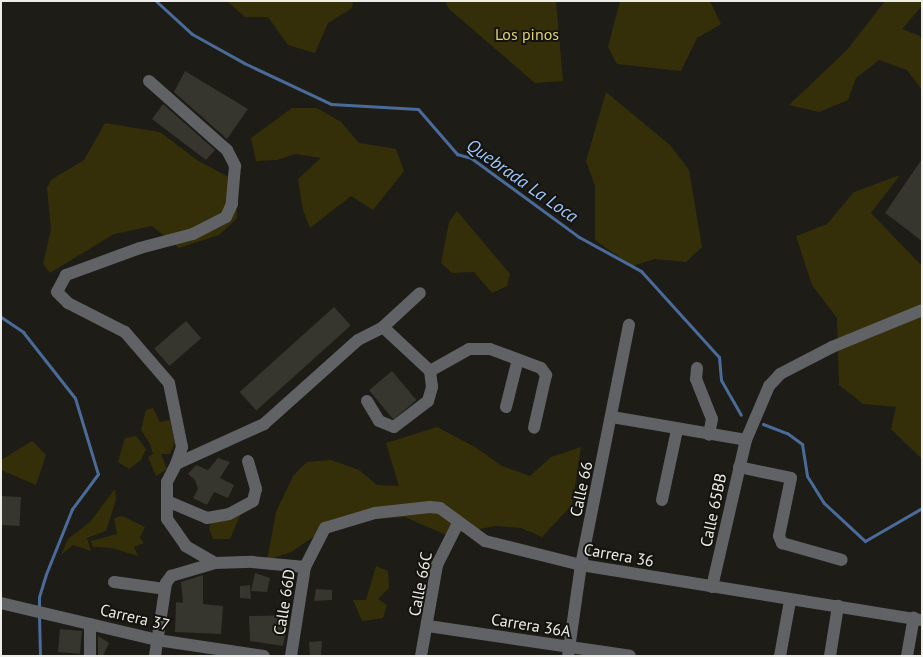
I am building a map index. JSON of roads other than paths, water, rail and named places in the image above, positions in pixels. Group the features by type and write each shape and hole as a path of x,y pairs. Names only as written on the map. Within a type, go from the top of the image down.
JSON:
{"street":[{"path":"149,81 227,150 235,166 232,204 226,217 193,234 140,248 66,275 57,292 68,303 125,332 169,383 182,446 167,482 167,519 186,546 215,563"},
{"path":"176,464 264,424 358,340 383,327 420,293"},
{"name":"Calle 65BB","path":"712,587 746,440 769,386 780,374 832,347 922,310"},
{"name":"Calle 66","path":"569,652 581,565 629,325"},
{"path":"367,401 379,421 394,427 428,401 432,387 430,371 383,327"},
{"path":"430,371 469,349 490,349 541,368 546,375 534,428"},
{"path":"506,407 518,359"},
{"path":"698,368 696,378 712,419 709,435"},
{"path":"612,417 677,430 746,440"},
{"path":"662,500 677,430"},
{"path":"167,501 207,518 229,514 253,501 256,489 248,462"},
{"path":"739,467 791,478 779,536 782,543 842,560"},
{"name":"Carrera 36","path":"325,528 375,513 430,507 440,508 485,541 581,565 790,601 838,606 918,619"},
{"name":"Calle 66C","path":"421,656 439,559 458,523"},
{"name":"Calle 66D","path":"291,656 305,567 325,528"},
{"path":"155,656 165,589 171,576 179,572 215,563 252,562 305,567"},
{"path":"114,582 165,589"},
{"path":"780,656 790,601"},
{"name":"Carrera 37","path":"1,602 158,640 264,656"},
{"path":"830,656 838,606"},
{"path":"907,656 918,619"},
{"path":"90,624 90,656"},
{"name":"Carrera 36A","path":"428,626 569,652 630,656"}],"waterway":[{"name":"Quebrada La Loca","path":"156,1 192,34 244,63 331,104 418,109 457,154 471,158 579,237 641,271 719,357 721,380 741,415"},
{"path":"1,317 23,332 75,398 98,474 72,509 46,574 39,597 39,609"},
{"name":"Quebrada La Loca","path":"763,424 787,433 802,444 807,476 824,503 865,541 922,508"},
{"path":"39,615 40,656"}],"park label":[{"name":"Los pinos","path":"527,34"}]}
